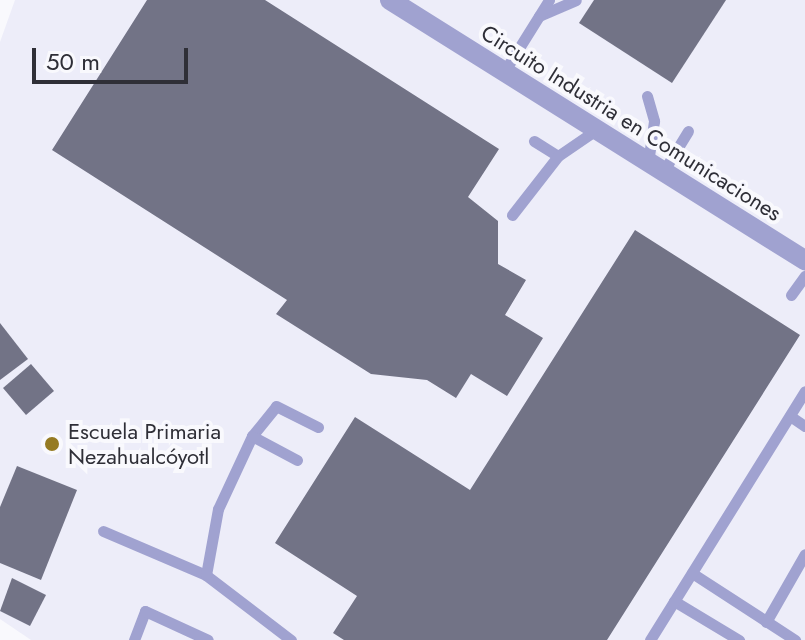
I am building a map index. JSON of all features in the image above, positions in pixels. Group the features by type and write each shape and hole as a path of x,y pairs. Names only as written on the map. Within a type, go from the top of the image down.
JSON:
{"street":[{"name":"Circuito Industria en Comunicaciones","path":"390,0 805,260"}],"lane":[{"path":"504,72 549,0"},
{"path":"539,17 576,0"},
{"path":"647,96 654,121 656,168"},
{"path":"512,215 558,156 596,130"},
{"path":"656,168 688,131"},
{"path":"534,141 558,156"},
{"path":"791,295 805,276"},
{"path":"650,640 805,391"},
{"path":"206,575 218,509 252,436 276,406 318,427"},
{"path":"790,416 805,426"},
{"path":"252,436 297,460"},
{"path":"103,531 206,575 291,640"},
{"path":"766,622 800,576 805,554"},
{"path":"692,573 795,640"},
{"path":"674,601 739,640"},
{"path":"134,640 145,611 208,640"}],"shaded area":[{"path":"15,0 805,0 805,640 31,640 0,619 0,42"}],"building":[{"path":"147,0 265,0 499,149 468,197 498,221 498,264 526,280 505,315 543,338 507,396 471,374 456,398 427,380 371,374 276,314 287,300 52,150"},
{"path":"594,0 726,0 672,83 579,23"},
{"path":"635,230 800,335 607,640 344,640 333,633 357,596 275,543 355,417 470,490"},
{"path":"0,323 28,359 0,380"},
{"path":"31,364 54,391 26,415 3,388"},
{"path":"17,466 77,490 41,580 0,563 0,507"},
{"path":"12,578 46,595 30,626 0,611"}],"place":[{"name":"Escuela Primaria Nezahualcóyotl","path":"52,444"}]}
